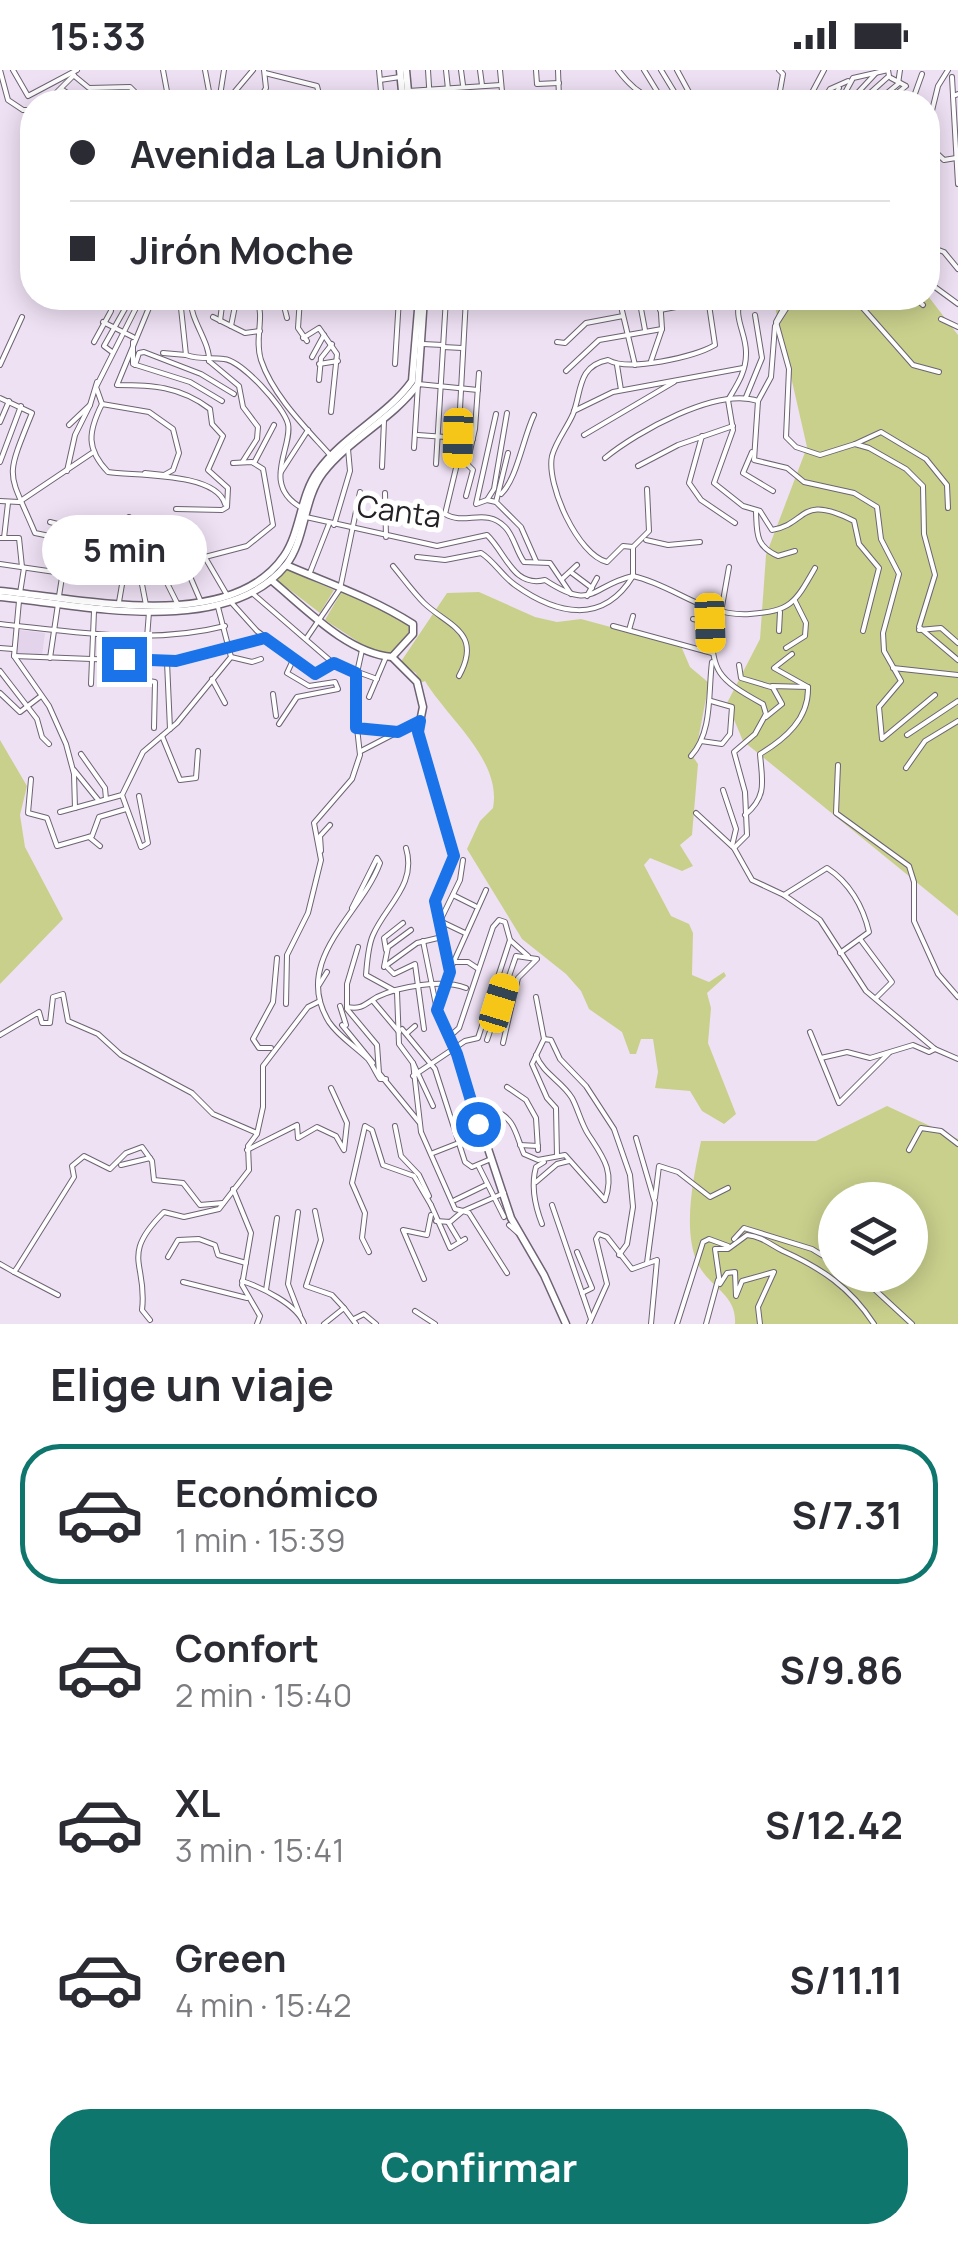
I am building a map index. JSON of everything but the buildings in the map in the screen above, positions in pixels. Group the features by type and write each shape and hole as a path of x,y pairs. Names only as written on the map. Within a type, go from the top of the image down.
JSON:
{"main road":[{"path":"0,594 119,602 147,609 229,598 251,592 271,580 286,564 321,476 412,382 421,310"},
{"path":"58,599 147,609 217,604 282,558 312,480 331,456 418,384 422,310"},
{"path":"286,564 340,589 366,594 412,624 413,634 390,657"},
{"path":"271,580 362,650 390,657 414,675 422,700 418,732 454,856 435,901 450,972 437,1010 454,1048 511,1218 523,1234 566,1324"}],"street":[{"path":"0,70 8,100 20,108"},
{"path":"236,90 252,70"},
{"path":"380,70 381,90"},
{"path":"428,70 429,90 501,85"},
{"path":"446,70 448,88"},
{"path":"462,70 463,88"},
{"path":"480,70 482,86"},
{"path":"500,70 502,90"},
{"path":"536,70 537,84 559,82"},
{"path":"558,70 559,90"},
{"path":"618,70 636,90"},
{"path":"846,90 859,70"},
{"path":"890,90 899,82 900,70"},
{"path":"889,71 906,88 903,90"},
{"path":"829,90 853,78 889,71"},
{"path":"871,90 889,71"},
{"path":"265,72 317,86 318,90"},
{"path":"380,80 402,72"},
{"path":"40,90 74,73"},
{"path":"61,89 74,73"},
{"path":"74,73 88,88 133,90"},
{"path":"860,90 876,73"},
{"path":"916,90 922,74"},
{"path":"952,77 956,94 958,184"},
{"path":"838,90 842,84"},
{"path":"940,250 958,269"},
{"path":"94,342 111,310"},
{"path":"112,352 104,348 123,310"},
{"path":"102,404 96,392 100,379 134,310"},
{"path":"147,310 118,385 142,382 184,392 210,408 212,424 223,438 208,470 228,488 228,506"},
{"path":"181,310 186,355"},
{"path":"191,310 208,348 209,361"},
{"path":"220,321 222,310"},
{"path":"231,326 233,310"},
{"path":"262,310 261,360 308,430 331,456"},
{"path":"285,310 287,318"},
{"path":"299,310 298,322 305,340 315,328 332,344 338,361 331,412"},
{"path":"394,364 398,310"},
{"path":"436,464 445,310"},
{"path":"465,310 454,486 445,514 457,520 475,516 494,518 510,533 524,562 550,563 568,594 560,610"},
{"path":"622,310 634,365"},
{"path":"641,310 644,330"},
{"path":"652,361 662,329 660,310"},
{"path":"634,547 623,546 607,562 597,558 555,494 552,456 574,411 582,377 604,360 617,366 694,355 716,343 710,310"},
{"path":"737,310 746,351 744,368 728,400 734,426 714,483 763,514 772,530 811,510 831,511 854,521 859,544 879,568 863,631"},
{"path":"784,310 776,322 771,378 758,401 756,461 786,468 804,482 854,492 877,507 881,539 898,574 883,633 884,651 901,681 879,707 882,740 935,695"},
{"path":"865,310 913,365 938,372"},
{"path":"746,398 762,358 755,315"},
{"path":"557,342 569,340 586,324 623,316"},
{"path":"0,366 22,317"},
{"path":"213,317 246,333 260,331"},
{"path":"941,319 958,327"},
{"path":"103,322 133,338"},
{"path":"776,322 789,370 786,437 796,447 820,455 881,432 914,450 947,485 948,508"},
{"path":"566,372 599,340 662,329"},
{"path":"312,358 324,334"},
{"path":"133,338 135,365"},
{"path":"319,380 319,364 332,344"},
{"path":"422,344 462,348"},
{"path":"135,365 140,352 144,352 201,374 234,394"},
{"path":"163,353 209,361 239,386 242,407 258,427 257,440 243,461"},
{"path":"209,361 224,358 253,377 286,420 280,472 290,498 302,508"},
{"path":"319,364 338,361"},
{"path":"135,365 190,382 222,401"},
{"path":"617,366 621,390"},
{"path":"574,411 621,390 744,368"},
{"path":"466,496 473,470 467,464 479,374"},
{"path":"67,471 74,436 100,379"},
{"path":"584,435 676,381"},
{"path":"414,448 418,384 478,390"},
{"path":"0,398 32,414 12,468 12,487 36,534 88,544 114,571 124,573 196,542 229,598 256,631 318,674 334,663"},
{"path":"605,458 698,406 746,398 758,401"},
{"path":"0,422 8,400"},
{"path":"68,425 90,404"},
{"path":"102,404 149,412 172,429 179,453 172,471 108,472 92,453 90,430 102,404"},
{"path":"0,462 21,406"},
{"path":"487,500 493,492 507,413"},
{"path":"496,414 475,502 497,499 512,483 518,452 534,415"},
{"path":"382,467 384,416"},
{"path":"254,463 274,425 258,427"},
{"path":"638,466 702,436 734,426"},
{"path":"280,472 308,430"},
{"path":"417,435 473,439"},
{"path":"702,436 689,483 701,500 736,523"},
{"path":"855,444 906,469 926,493 924,534 935,575 920,630"},
{"path":"754,448 742,472 773,491"},
{"path":"309,575 350,470 348,449"},
{"path":"0,501 19,502 92,453"},
{"path":"497,499 508,453"},
{"path":"205,557 247,546 273,526 267,478 254,463 233,462"},
{"path":"145,473 158,478 180,476 218,491 228,506"},
{"path":"417,557 444,560 484,554 516,586 560,610 602,608 633,576 634,547 648,531 647,489"},
{"path":"306,639 340,589 360,492"},
{"path":"385,493 386,538"},
{"path":"497,499 521,527 536,562"},
{"path":"8,502 2,538 20,538 23,567 14,656 26,679 49,706 74,770 98,801"},
{"path":"176,509 222,510 228,506"},
{"path":"753,508 755,533 764,548 778,556 795,551"},
{"path":"129,516 147,609 144,678"},
{"name":"Canta","path":"306,517 386,538 437,546 487,535 524,581 544,580 568,594 587,596"},
{"path":"50,522 99,534 114,551 134,548"},
{"path":"643,539 668,545 700,542"},
{"path":"178,550 202,602"},
{"path":"156,560 178,606"},
{"path":"0,564 103,579"},
{"path":"393,566 425,604 448,617 462,634 466,656 458,676"},
{"path":"562,579 577,566"},
{"path":"721,614 729,567"},
{"path":"587,596 633,576 721,614 780,612 795,601 815,568"},
{"path":"50,658 63,571"},
{"path":"119,602 124,573"},
{"path":"572,573 592,588"},
{"path":"587,596 597,578"},
{"path":"251,592 334,663 377,679"},
{"path":"786,648 805,636 806,623 795,601"},
{"path":"139,796 147,845 139,846 122,795 143,752 170,730 231,657 232,648 217,604"},
{"path":"91,684 94,606"},
{"path":"692,756 701,741 710,701 710,611"},
{"path":"779,631 780,612"},
{"path":"629,630 633,616"},
{"path":"693,619 710,623"},
{"path":"0,624 147,638 185,636 226,626"},
{"path":"613,626 712,653"},
{"path":"920,630 941,628 958,643"},
{"path":"920,630 958,660"},
{"path":"256,631 256,641"},
{"path":"124,636 124,659"},
{"path":"14,656 167,662 265,638"},
{"path":"0,648 13,649"},
{"path":"320,854 314,824 352,779 361,751 356,728 356,673 362,650"},
{"path":"792,654 774,668 808,687"},
{"path":"231,657 252,662 260,659"},
{"path":"369,697 390,657"},
{"path":"279,724 296,697 317,696 338,688 335,682 309,686 287,673 293,660"},
{"path":"167,662 170,730"},
{"path":"712,662 732,688 763,704 766,717"},
{"path":"739,666 741,678 771,687 808,687"},
{"path":"893,668 958,674"},
{"path":"0,671 50,744"},
{"path":"118,676 155,682 154,728"},
{"path":"12,689 26,679"},
{"path":"212,679 225,703"},
{"path":"733,847 748,835 745,792 734,752 782,704 771,687"},
{"path":"745,816 762,794 760,754 798,723 808,687"},
{"path":"0,693 20,712 41,696"},
{"path":"273,694 276,716"},
{"path":"701,741 722,744 730,734 732,706 710,701"},
{"path":"906,735 958,701"},
{"path":"361,751 420,721"},
{"path":"906,768 924,741 958,721"},
{"path":"356,728 398,732"},
{"path":"162,736 180,780 196,778 198,751"},
{"path":"81,754 105,788 106,799"},
{"path":"838,766 836,813 909,866 914,882 914,921 938,974 958,997"},
{"path":"74,770 75,808"},
{"path":"31,779 28,813 47,818 54,844 61,847 89,837 99,818 126,809"},
{"path":"723,790 736,829 733,847"},
{"path":"60,812 122,795"},
{"path":"696,813 733,847 752,880 784,895 820,920 859,984 935,1049 958,1059"},
{"path":"286,1004 286,958 308,913 320,836 330,825"},
{"path":"89,837 100,846"},
{"path":"397,992 370,980 366,970 374,933 392,908 410,868 406,848"},
{"path":"352,908 374,880 380,863 377,858 320,961 318,986 320,1001 334,1030 380,1079 386,1079"},
{"path":"463,860 453,895 439,922 465,933"},
{"path":"784,895 811,876 831,870 861,906 869,932 840,953"},
{"path":"450,972 486,890"},
{"path":"453,895 476,907"},
{"path":"412,1076 454,1048 478,1038 510,940 506,924 499,920 476,968 458,1028 449,1037"},
{"path":"403,923 384,938 386,967 394,974 414,963 421,987 424,1029"},
{"path":"386,950 411,930"},
{"path":"386,967 422,941 442,937"},
{"path":"510,940 528,956"},
{"path":"860,940 892,982 876,998"},
{"path":"422,941 437,1010"},
{"path":"348,1030 343,1007 358,947"},
{"path":"488,1040 513,961 518,956 528,956 539,960 526,966 518,978 503,1043"},
{"path":"275,1046 262,1050 252,1039 273,1002 277,958"},
{"path":"454,962 468,962 476,968"},
{"path":"318,986 327,972"},
{"path":"343,1007 359,1009 397,992 449,982 466,988"},
{"path":"397,992 400,1048 420,1072 432,1106"},
{"path":"0,1035 39,1012 42,1023 50,1023 53,997 63,994 68,1022 98,1034 121,1055 188,1090 212,1114 257,1134"},
{"path":"536,998 544,1039 532,1066 557,1112 557,1156"},
{"path":"150,1320 142,1310 145,1292 136,1267 145,1236 161,1213 194,1216 212,1212 224,1203 251,1166 247,1150 257,1134 263,1066 308,1007 320,1001"},
{"path":"373,1001 432,1063 467,1164 478,1165 491,1159"},
{"path":"343,1007 377,1046 379,1072 419,1122 453,1206 470,1213 508,1273"},
{"path":"342,1024 368,1053 372,1068"},
{"path":"407,1033 415,1026"},
{"path":"810,1032 836,1101 841,1103 889,1053"},
{"path":"544,1039 552,1040 560,1059 586,1086 617,1138 632,1183 633,1207 627,1244 619,1255"},
{"path":"818,1058 847,1052 870,1058 914,1045 929,1052 935,1049"},
{"path":"536,1054 545,1072 569,1094 588,1135 605,1154 609,1189 605,1200 565,1155 536,1166 534,1184 542,1224"},
{"path":"413,1063 419,1122"},
{"path":"506,1087 528,1102 538,1125 538,1148 520,1145"},
{"path":"247,1150 297,1124 298,1138 316,1126 336,1136 344,1150 348,1124 331,1088"},
{"path":"478,1124 490,1112 502,1113 512,1122 526,1156 549,1160"},
{"path":"369,1252 362,1238 365,1213 352,1183 365,1126 372,1130 383,1165 414,1176 431,1206"},
{"path":"395,1126 401,1156 422,1179 431,1206 427,1236 402,1230 424,1279"},
{"path":"909,1150 916,1132 924,1128 941,1130 958,1144"},
{"path":"636,1138 655,1202"},
{"path":"433,1154 457,1143"},
{"path":"117,1166 126,1153 140,1146 150,1158 154,1180 183,1183 200,1205 224,1203"},
{"path":"14,1272 74,1177 72,1166 79,1158 87,1155 103,1168 150,1158"},
{"path":"534,1184 557,1164 569,1161"},
{"path":"478,1165 504,1217"},
{"path":"647,1263 659,1166 678,1172 710,1197 728,1188"},
{"path":"454,1200 486,1185"},
{"path":"233,1189 250,1233 242,1282 260,1316 257,1324"},
{"path":"436,1222 448,1222 504,1193"},
{"path":"552,1205 590,1322"},
{"path":"315,1211 321,1240 306,1287 332,1295 355,1322 364,1314 376,1324"},
{"path":"298,1212 288,1284 304,1324"},
{"path":"431,1215 450,1248 463,1241 448,1222"},
{"path":"266,1290 277,1218"},
{"path":"509,1224 523,1234"},
{"path":"730,1244 748,1228 818,1252"},
{"path":"590,1322 607,1284 596,1235 607,1237 632,1269 657,1262 651,1324"},
{"path":"706,1324 718,1280 714,1250 754,1236 802,1256 847,1292 874,1324"},
{"path":"168,1256 178,1240 200,1239 215,1245 220,1256 246,1264"},
{"path":"677,1324 703,1242 709,1239 730,1244"},
{"path":"578,1252 592,1288 582,1293"},
{"path":"0,1264 58,1296"},
{"path":"718,1280 721,1284 734,1271 736,1296 742,1281 774,1272 758,1307 760,1324"},
{"path":"183,1282 248,1298"},
{"path":"242,1282 266,1290 300,1315"},
{"path":"877,1292 912,1324"},
{"path":"324,1324 344,1308"},
{"path":"415,1311 435,1324"}],"shaded area":[{"path":"19,630 45,633 42,656 16,653"}],"green space":[{"path":"776,310 939,310 958,335 958,916 743,741 727,703 760,639 766,555 807,447"},
{"path":"286,569 334,590 320,613 277,580"},
{"path":"342,591 389,610 412,629 390,654 369,649 325,620"},
{"path":"479,592 535,617 557,622 581,619 681,646 690,667 709,683 698,740 691,754 698,764 692,835 680,845 693,866 682,871 650,858 644,865 671,916 689,924 693,933 692,975 709,982 724,972 726,976 707,993 711,1008 708,1043 736,1114 724,1124 702,1111 690,1091 655,1088 658,1072 653,1039 641,1039 636,1054 630,1054 622,1032 589,1009 581,991 566,974 522,939 467,849 480,821 493,808 494,790 489,773 471,740 425,681 420,683 416,673 400,663 447,593"},
{"path":"0,740 27,786 20,815 25,847 63,919 0,984"},
{"path":"887,1106 958,1139 958,1324 735,1324 728,1299 699,1266 691,1237 691,1204 701,1141 816,1141"}],"route":[{"path":"124,659 176,661 265,638 315,674 334,663 356,673 356,728 398,732 420,721 418,732 454,856 452,870 435,901 450,972 437,1010 457,1054 478,1124"}]}
